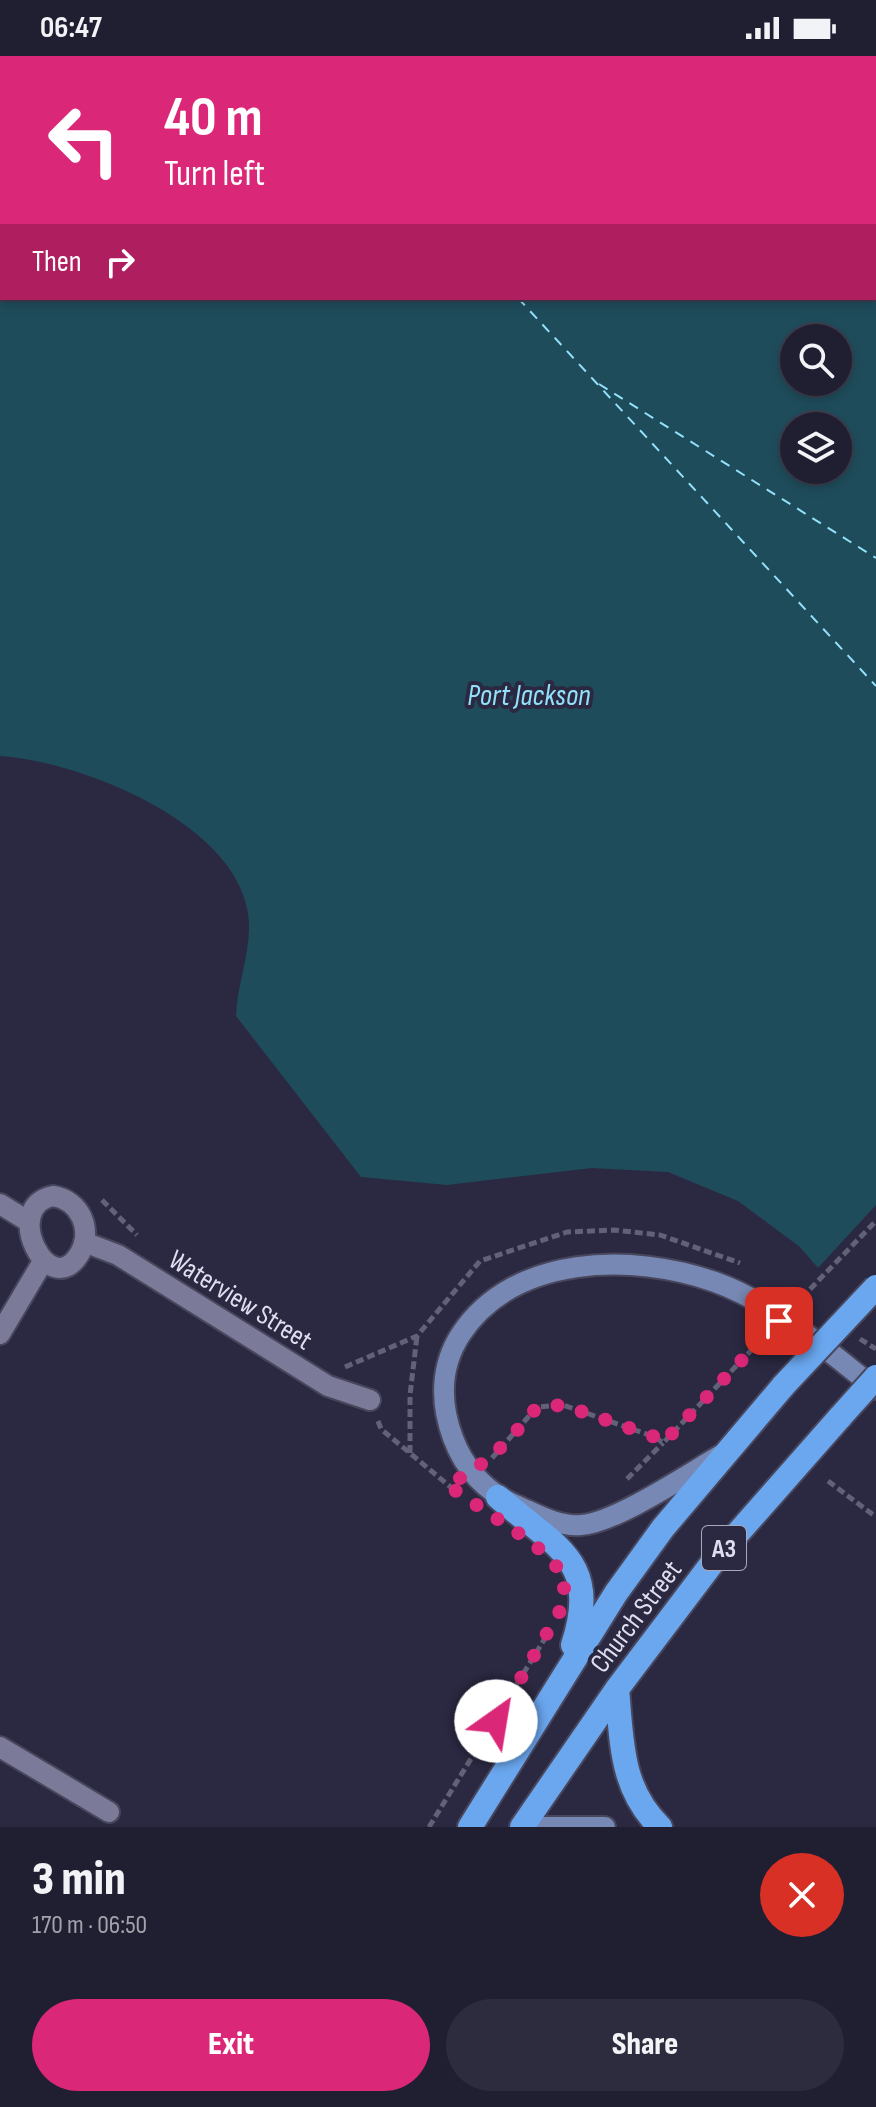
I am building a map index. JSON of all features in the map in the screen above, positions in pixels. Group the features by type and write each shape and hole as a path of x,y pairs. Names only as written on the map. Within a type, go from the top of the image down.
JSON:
{"highway":[{"name":"Church Street","path":"470,1827 564,1672 655,1539 784,1385 876,1287"},
{"name":"Church Street","path":"522,1827 617,1689 716,1558 876,1377"},
{"path":"498,1497 567,1558 581,1579 581,1620 564,1672"},
{"path":"617,1689 623,1759 630,1788 660,1827"}],"main road":[{"path":"725,1454 595,1523 579,1526 551,1521 498,1497 473,1473 458,1451 444,1408 443,1387 454,1345 476,1315 494,1298 529,1279 556,1271 616,1265 647,1266 714,1281 764,1307 876,1389"},
{"path":"522,1827 605,1827"}],"street":[{"path":"44,1198 62,1198 78,1210 85,1231 84,1242 75,1259 60,1267 42,1263 27,1240 26,1220 36,1203 44,1198"},
{"path":"0,1204 26,1220"},
{"name":"Waterview Street","path":"84,1242 118,1255 328,1386 370,1400"},
{"path":"0,1334 42,1263"},
{"path":"0,1747 109,1812"}],"path":[{"path":"447,1485 473,1473 501,1450 537,1407 563,1405 655,1437 663,1443 876,1221"},
{"path":"410,1454 410,1395 417,1336"},
{"path":"343,1368 370,1400 381,1429 459,1494"},
{"path":"828,1481 876,1517"},
{"path":"429,1827 550,1630"}],"water":[{"name":"Port Jackson","path":"0,300 876,300 876,1298 824,1275 800,1247 738,1201 668,1172 592,1168 447,1185 361,1177 236,1016 249,921 234,876 212,848 182,823 146,801 69,769 0,756"}],"pier":[{"path":"876,1205 876,1302 823,1279 815,1271"}],"ferry route":[{"path":"520,300 876,686"},
{"path":"599,384 876,558"}],"route":[{"path":"496,1721 564,1604 564,1574 533,1543 447,1485 473,1473 501,1450 537,1407 563,1405 655,1437 663,1443 779,1321"}]}
